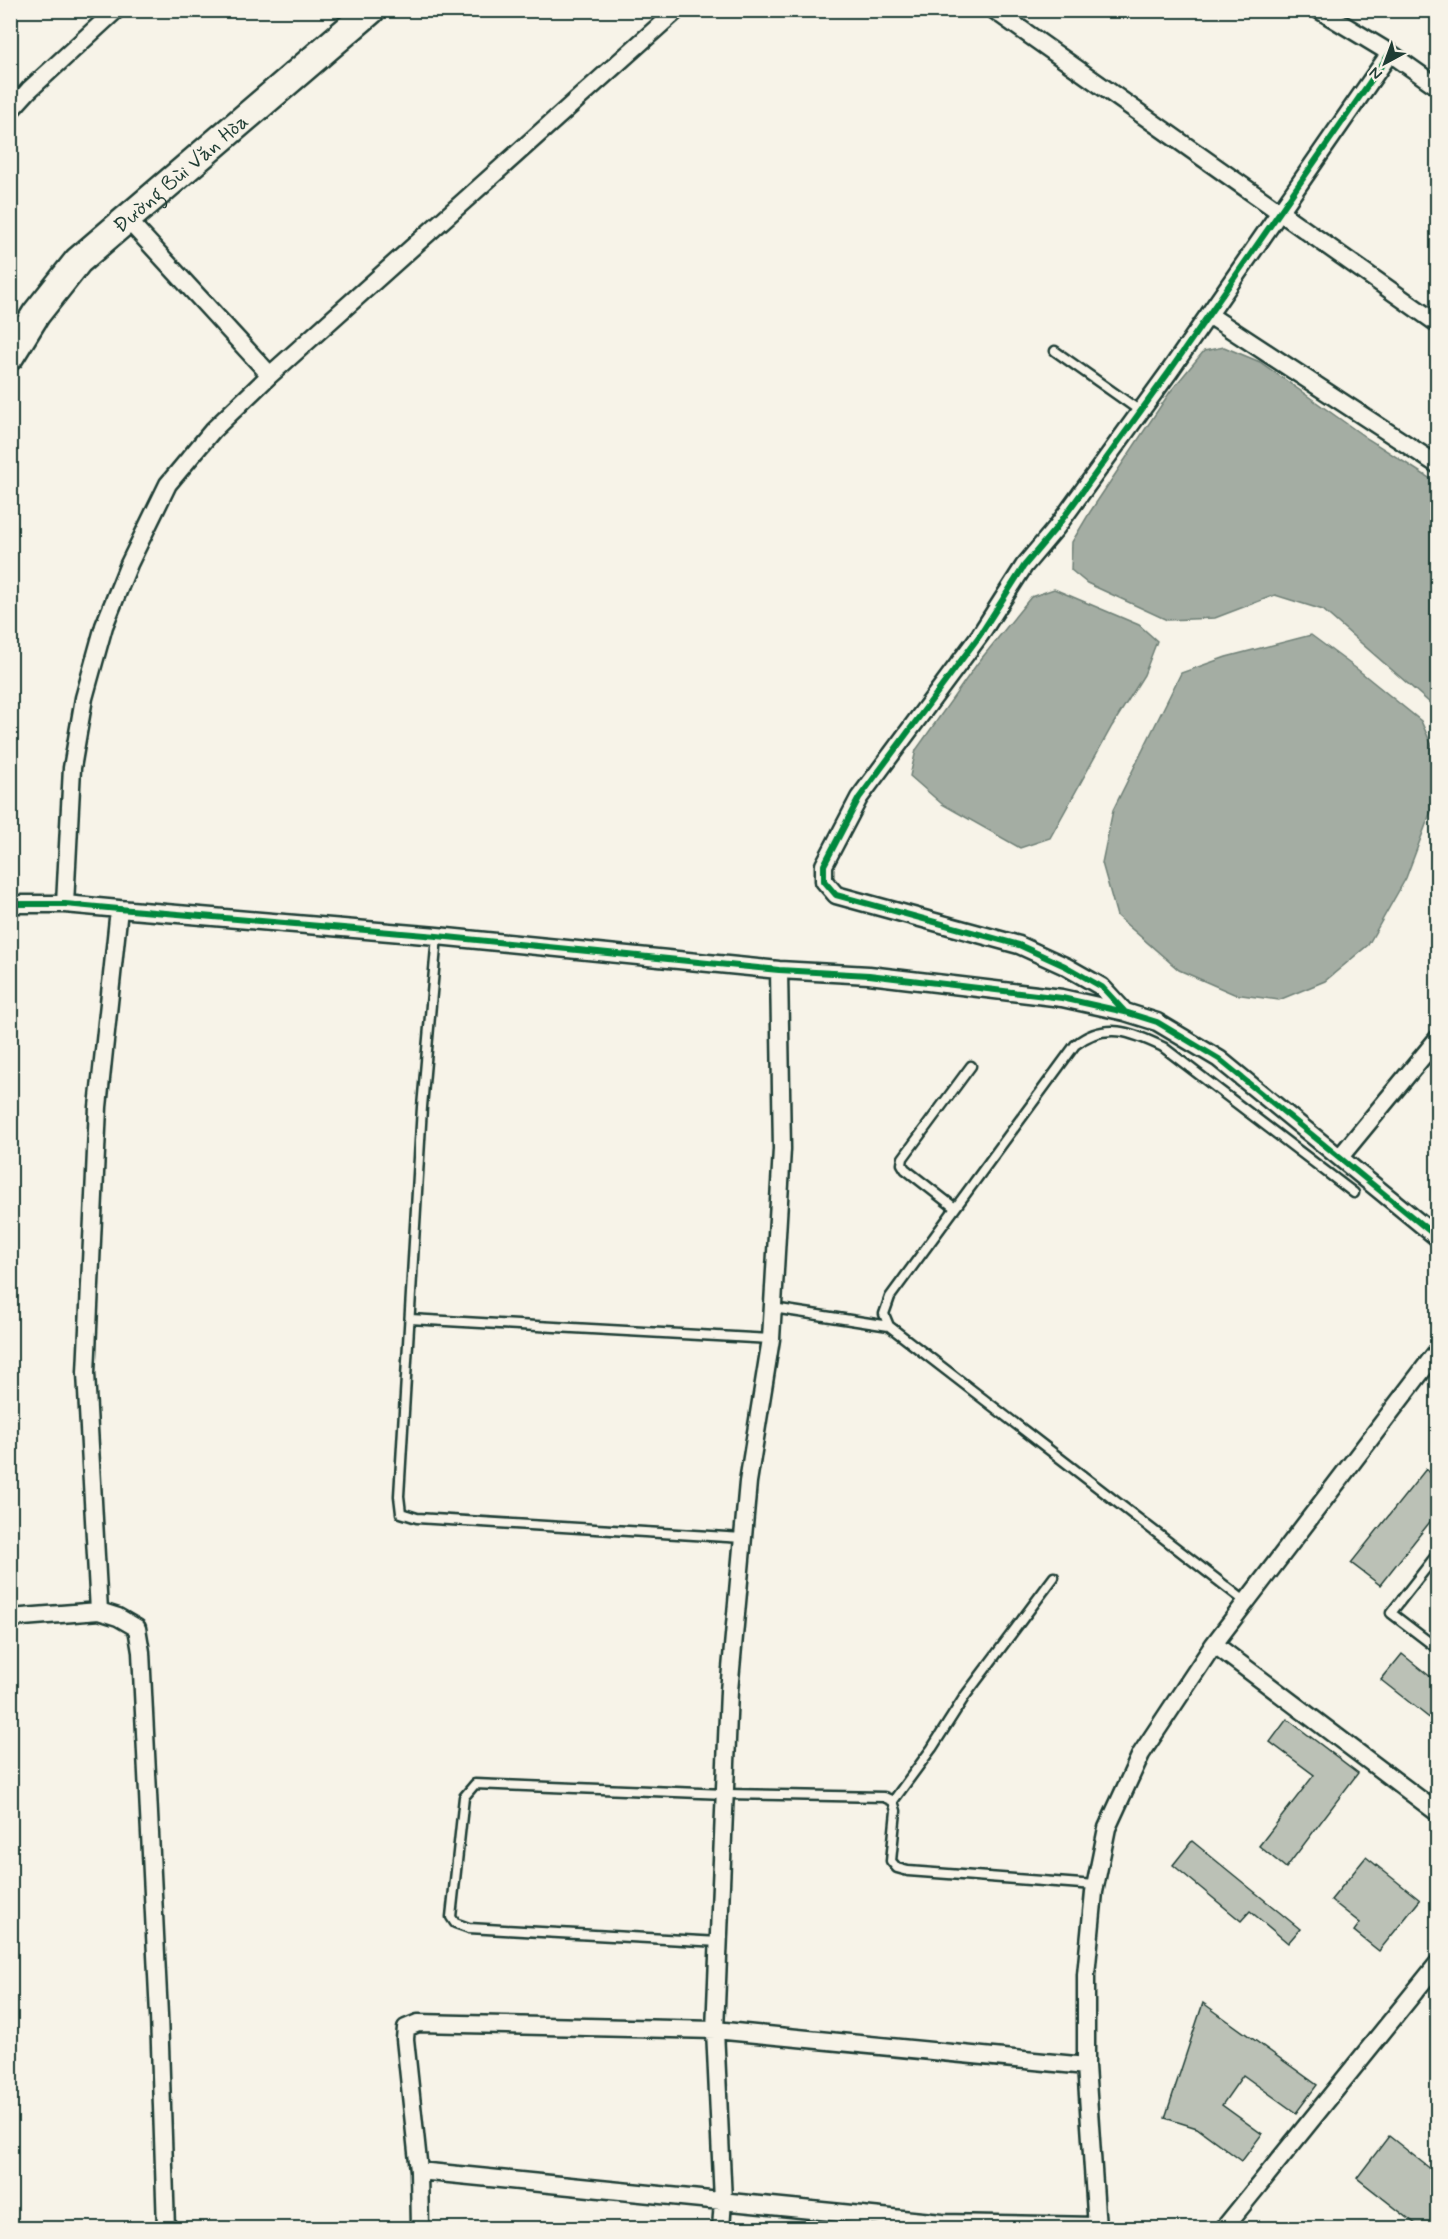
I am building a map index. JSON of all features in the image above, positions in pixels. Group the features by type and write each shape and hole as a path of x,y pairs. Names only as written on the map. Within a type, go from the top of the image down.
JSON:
{"main road":[{"name":"Đường Bùi Văn Hòa","path":"10,356 36,314 78,261 370,10"}],"street":[{"path":"10,111 29,90 116,10"},
{"path":"65,904 72,768 84,698 104,626 129,564 168,484 213,430 270,375 677,10"},
{"path":"994,10 1437,324"},
{"path":"1319,10 1390,53 1437,87"},
{"path":"1125,1012 1102,987 1065,966 1019,945 836,895 824,881 824,865 859,798 980,634 1024,566 1056,528 1209,315 1390,53"},
{"path":"127,219 270,375"},
{"path":"1209,315 1437,465"},
{"path":"10,904 65,904 437,936 779,970 869,975 1062,998 1125,1012 1157,1022 1219,1059 1437,1238"},
{"path":"99,1611 86,1373 98,1107 119,909"},
{"path":"721,2229 723,2201 715,2030 729,1691 748,1482 771,1339 782,1149 779,970"},
{"path":"1340,1157 1437,1038"},
{"path":"419,2171 942,2223 1096,2227 1086,2066 1086,1975 1095,1885 1107,1828 1141,1754 1214,1644 1437,1350"},
{"path":"10,1618 99,1611 118,1617 137,1628 141,1652 159,2014 166,2229"},
{"path":"1214,1644 1437,1813"},
{"path":"1224,2229 1437,1963"},
{"path":"420,2229 419,2171 405,2039 406,2028 418,2023 715,2030 1086,2066"}],"lane":[{"path":"1055,351 1140,411"},
{"path":"437,936 422,1107 399,1496 401,1513 417,1518 743,1538"},
{"path":"889,1326 884,1314 890,1297 1075,1045 1096,1032 1113,1030 1143,1037 1163,1047 1354,1193"},
{"path":"955,1208 905,1169 902,1164 903,1158 971,1066"},
{"path":"773,1308 889,1326 1246,1602"},
{"path":"410,1319 771,1339"},
{"path":"1437,1553 1391,1613 1437,1649"},
{"path":"893,1801 932,1748 965,1696 1054,1576"},
{"path":"718,1942 469,1928 455,1923 451,1917 464,1797 475,1784 725,1794 884,1797 893,1801 896,1811 891,1861 897,1868 908,1871 1095,1885"}],"shaded area":[{"path":"1224,347 1260,362 1368,439 1437,483 1437,709 1323,610 1275,595 1215,618 1167,620 1087,583 1071,570 1072,542 1170,392 1204,351"},
{"path":"1054,589 1139,625 1157,641 1144,675 1112,726 1050,838 1020,848 942,804 910,776 916,750 977,664 1031,597"},
{"path":"1311,635 1421,721 1436,755 1437,795 1406,878 1368,945 1325,981 1279,1000 1234,994 1179,970 1117,916 1102,863 1113,810 1181,673 1226,657"}],"building":[{"path":"1426,1469 1437,1479 1437,1513 1380,1585 1351,1563"},
{"path":"1402,1654 1437,1682 1437,1724 1381,1680"},
{"path":"1287,1719 1358,1773 1286,1868 1259,1846 1314,1775 1270,1742"},
{"path":"1192,1841 1300,1929 1288,1943 1250,1911 1241,1921 1173,1865"},
{"path":"1366,1857 1420,1900 1379,1951 1354,1931 1360,1923 1331,1900"},
{"path":"1203,2003 1317,2085 1296,2113 1243,2075 1222,2105 1262,2134 1242,2161 1197,2128 1165,2118"},
{"path":"1389,2136 1437,2174 1437,2229 1422,2229 1357,2178"}],"cycle path":[{"path":"1125,1012 1102,987 1065,966 1019,945 836,895 824,881 824,865 859,798 980,635 1024,566 1056,528 1169,372 1390,53"},
{"path":"10,904 65,904 437,936 779,970 869,975 1062,998 1125,1012 1157,1022 1219,1059 1438,1238"}]}
